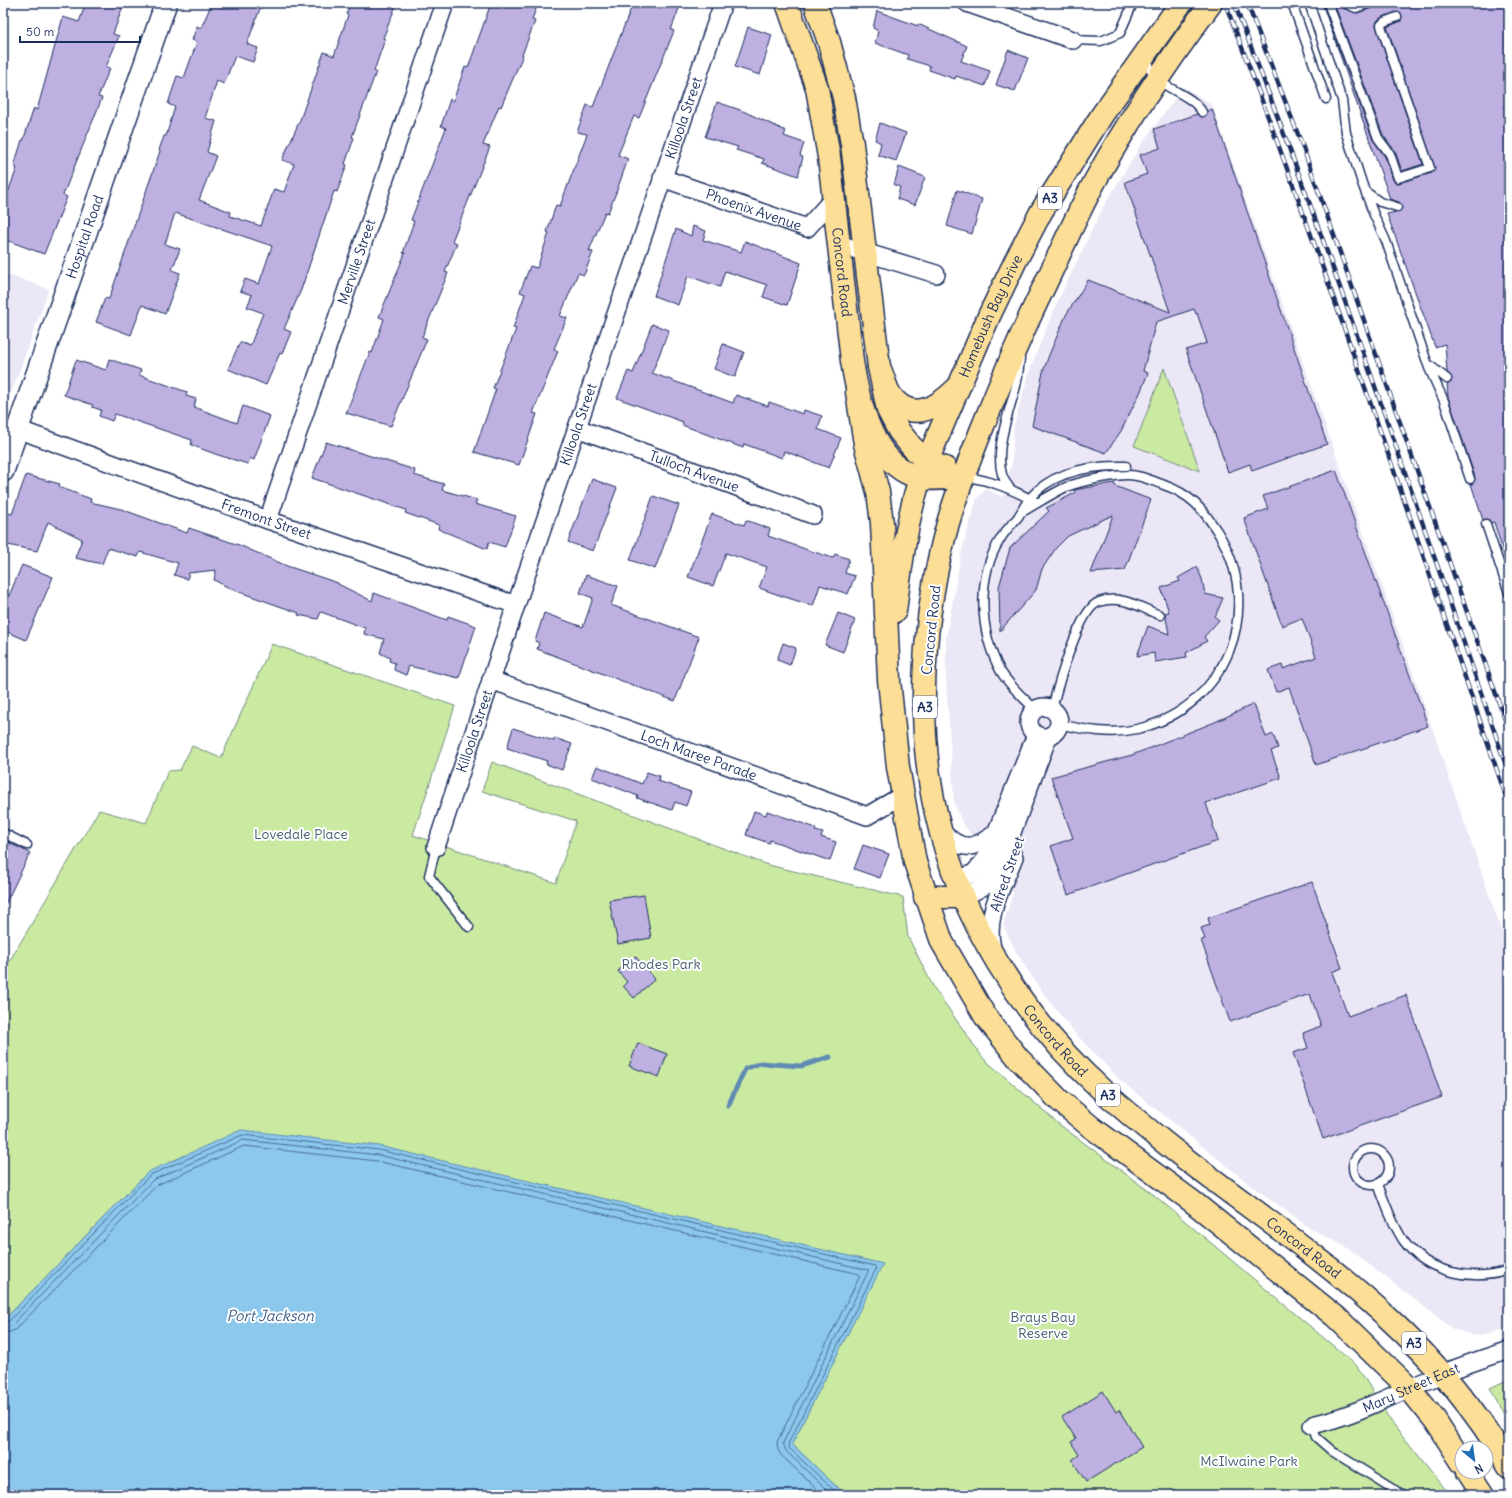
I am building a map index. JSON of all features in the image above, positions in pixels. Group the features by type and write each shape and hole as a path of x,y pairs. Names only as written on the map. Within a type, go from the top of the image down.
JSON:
{"main road":[{"name":"Concord Road","path":"787,3 817,88 829,157 838,244 857,392 864,418 887,455 904,471 923,469 964,477 948,524 936,582 927,656 925,693 926,740 933,798 941,831 961,888 976,923 994,956 1035,1018 1068,1057 1103,1091 1378,1309 1418,1346 1478,1419 1509,1466"},
{"name":"Concord Road","path":"815,3 829,42 844,98 852,144 864,252 884,395 894,422 923,469"},
{"name":"Homebush Bay Drive","path":"889,666 904,540 912,503 923,469 958,386 989,316 1041,212 1098,121 1181,3"},
{"name":"A3","path":"964,477 1000,384 1025,325 1094,183 1157,79 1211,3"},
{"path":"879,367 887,389 894,399 903,406 914,411 925,410 939,404 958,386"},
{"path":"857,392 866,444 878,492 882,523 889,666"},
{"name":"A3","path":"889,666 892,719 903,795 915,862 925,897 942,942 985,1016 1037,1078 1059,1100 1091,1127 1193,1202 1318,1302 1364,1343 1409,1388 1435,1420 1454,1450"},
{"path":"925,897 961,888"},
{"path":"1473,1480 1483,1495"}],"street":[{"name":"Hospital Road","path":"3,468 166,3"},
{"name":"Merville Street","path":"268,520 445,3"},
{"name":"Killoola Street","path":"436,847 516,605 723,3"},
{"path":"967,3 1073,40"},
{"name":"Phoenix Avenue","path":"662,178 807,228 834,199"},
{"path":"838,244 936,274"},
{"name":"Tulloch Avenue","path":"577,428 813,515"},
{"name":"Fremont Street","path":"17,429 268,520 516,605"},
{"name":"Loch Maree Parade","path":"491,680 867,816 903,795"},
{"path":"1049,714 1056,731 1042,736 1032,730 1029,723 1031,715 1049,714"},
{"name":"Alfred Street","path":"961,888 981,889 993,876 1009,844 1027,792 1042,736"},
{"name":"Alfred Street","path":"961,888 979,868 991,848 996,832 1042,736"},
{"name":"Alfred Street","path":"994,956 990,935 990,925 995,906 1021,840 1027,792"},
{"name":"Alfred Street","path":"941,831 957,845 967,846 981,843 996,832"},
{"name":"Mary Street East","path":"1312,1425 1328,1421 1378,1402 1442,1374 1509,1350"}],"lane":[{"path":"1073,40 1101,41 1120,32 1133,3"},
{"path":"1292,3 1326,99"},
{"path":"1309,3 1342,100 1346,133 1374,215 1386,241 1426,360 1444,401 1470,479"},
{"path":"1328,3 1378,138 1390,154 1398,178 1430,168 1381,25 1384,22 1397,17"},
{"path":"1344,3 1356,8 1370,3"},
{"path":"1148,51 1150,68 1157,79 1196,104 1202,112"},
{"path":"1366,192 1380,202 1397,207"},
{"path":"1009,487 1004,481 1001,472 1001,446 1007,413 1016,386 1025,325"},
{"path":"1426,360 1429,365 1447,379"},
{"path":"1022,512 1066,487 1128,475 1150,479 1174,489 1194,501 1225,543 1231,558 1238,588 1239,611 1237,629 1231,648 1213,681 1186,708 1162,721 1137,729 1110,732 1083,730 1049,714 1020,694 1002,673 988,640 984,615 985,586 988,568 1001,538 1022,512 1029,499 1049,482 1063,474 1088,467 1104,465 1126,466"},
{"path":"964,477 984,479 1009,487 1038,503"},
{"path":"1486,524 1509,593"},
{"path":"1049,714 1078,628 1089,610 1097,602 1119,599 1160,615"},
{"path":"3,834 27,845"},
{"path":"436,847 429,876 469,926"},
{"path":"1366,1150 1378,1150 1387,1158 1389,1170 1383,1180 1378,1184 1373,1185 1361,1182 1354,1173 1353,1168 1356,1157 1366,1150"},
{"path":"1378,1184 1385,1204 1404,1241 1425,1261 1446,1271 1465,1275 1484,1276 1509,1270"},
{"path":"1312,1425 1316,1437 1332,1451 1403,1495"}],"shaded area":[{"path":"1184,87 1212,105 1426,710 1509,953 1509,1327 1485,1335 1475,1336 1453,1329 1349,1249 1308,1227 1248,1183 1121,1081 1073,1031 1040,989 1016,952 1003,925 1013,893 962,822 954,802 946,680 946,639 962,549 977,498 986,489 1003,497 1012,462 1014,426 1022,396 1032,364 1055,307 1102,209 1142,143"},
{"path":"3,273 49,289 3,416"}],"green space":[{"path":"1164,368 1200,471 1134,446"},
{"path":"272,644 455,706 413,835 556,883 576,821 482,791 492,762 768,865 903,897 908,937 934,988 983,1058 1060,1125 1154,1195 1357,1366 1390,1420 1450,1495 1178,1495 1175,1489 1165,1495 845,1495 792,1444 882,1264 148,1172 3,1321 3,972 99,810 146,823 168,771 180,770 192,746 221,758"},
{"path":"1509,1379 1509,1423 1490,1388"}],"water":[{"name":"Port Jackson","path":"241,1130 379,1146 883,1264 792,1444 845,1495 3,1495 3,1321 148,1172"}],"building":[{"path":"86,3 115,3 123,6 113,34 119,36 106,67 110,68 98,97 102,98 63,195 67,197 44,254 3,239 3,206 17,168 14,166 22,140 23,141 34,108 37,110 63,17 79,22"},
{"path":"212,3 262,3 247,44 258,48 253,62 235,56 224,84 217,81 205,118 216,121 207,152 216,156 199,200 231,212 230,216 261,226 274,189 284,192 294,164 282,160 300,120 324,52 334,56 348,15 346,14 351,3 397,3 383,38 385,39 374,71 376,72 352,137 354,138 345,164 347,165 337,192 334,191 301,290 284,329 291,332 282,354 280,353 266,385 228,369 240,342 250,346 263,313 247,307 252,295 240,291 245,279 259,284 272,246 175,213 165,244 180,249 172,270 180,273 165,314 142,305 131,335 96,322 105,298 109,299 160,151 159,150 164,136 166,136 175,107 168,104 177,76 184,78 197,42 192,40 197,26 201,28"},
{"path":"491,3 538,3 532,20 535,21 523,55 501,107 499,106 483,145 490,147 452,241 457,243 445,272 448,273 422,337 427,339 391,426 346,413 370,352 372,353 384,319 379,317 405,253 403,253 414,221 411,220 446,128 441,126 450,99 453,101 465,67 468,68"},
{"path":"633,3 681,3 671,30 674,31 639,118 634,116 618,155 628,159 617,190 608,213 605,212 589,251 593,252 584,275 578,273 560,316 567,318 554,349 558,351 533,413 537,414 519,465 474,452 496,389 493,388 516,329 513,328 525,294 520,292 530,266 537,268 549,233 547,232 556,205 560,206 587,134 577,132 587,105 593,107"},
{"path":"1322,3 1373,140 1385,157 1393,180 1397,183 1432,173 1435,169 1387,27 1401,21 1402,15 1397,12 1382,17 1377,21 1376,26 1423,164 1402,171 1395,151 1383,135 1334,3 1339,3 1342,8 1357,13 1372,8 1375,3 1509,3 1509,561 1506,562 1494,522 1491,523 1487,519 1483,520 1471,484 1474,482 1475,477 1448,397 1447,384 1452,379 1447,372 1445,344 1435,347 1387,214 1400,211 1402,205 1399,202 1390,199"},
{"path":"877,11 918,26 918,24 967,46 961,61 990,71 985,86 956,76 955,79 929,70 930,66 907,59 908,55 875,43 878,31 873,28"},
{"path":"748,27 772,35 760,75 735,67"},
{"path":"1008,50 1028,58 1015,91 996,85"},
{"path":"717,102 743,111 786,131 784,136 804,143 800,156 803,157 798,176 762,163 764,159 736,150 738,147 705,137"},
{"path":"1212,109 1327,444 1252,471 1250,464 1228,472 1186,350 1207,343 1197,313 1196,314 1194,309 1156,322 1143,371 1148,373 1121,431 1106,453 1032,426 1043,372 1049,355 1066,315 1088,280 1170,312 1125,182 1147,174 1140,155 1160,148 1154,129 1197,114 1203,117 1207,114 1207,111"},
{"path":"880,123 906,133 896,161 878,155 881,143 875,140"},
{"path":"899,167 925,177 915,205 897,199 900,187 894,185"},
{"path":"957,190 982,199 972,234 947,226"},
{"path":"693,226 706,231 703,240 741,252 745,241 801,263 787,305 763,297 767,285 725,271 720,287 688,276 678,305 654,296 676,229 691,236"},
{"path":"652,324 669,330 652,373 733,403 736,395 768,406 769,402 803,414 804,410 822,416 818,429 841,438 829,468 784,451 782,458 744,444 743,448 682,425 683,422 617,398 628,371 633,373"},
{"path":"723,344 744,352 735,377 714,369"},
{"path":"109,359 141,370 139,375 187,392 186,396 196,399 194,407 237,423 243,406 270,416 254,460 250,458 248,464 218,455 191,445 192,440 115,414 112,421 99,416 101,410 92,407 93,405 64,395 76,360 106,370"},
{"path":"326,442 415,470 414,475 444,484 442,490 477,500 475,504 516,516 505,547 489,542 487,549 438,529 439,525 405,513 406,510 312,478"},
{"path":"1336,470 1428,726 1316,765 1289,687 1276,692 1268,670 1282,665 1283,669 1316,657 1302,618 1282,626 1244,518 1268,509 1263,496"},
{"path":"26,475 60,484 59,487 91,499 90,502 121,509 187,533 189,528 239,545 287,566 338,583 372,601 374,593 447,620 448,616 476,626 459,678 409,666 406,675 394,670 395,663 389,661 390,658 380,653 384,639 364,634 365,628 321,612 318,619 298,615 299,613 231,589 214,580 216,570 189,573 187,579 174,575 178,563 140,552 138,557 108,548 102,564 75,558 82,539 48,522 37,551 3,544 3,528 8,513 12,514"},
{"path":"592,479 617,488 593,551 568,542"},
{"path":"1114,483 1115,486 1151,500 1125,570 1091,573 1113,515 1068,536 1056,548 1042,569 1036,590 1000,631 999,587 1010,548 1049,511 1046,508 1075,493 1074,490"},
{"path":"653,496 679,505 655,569 630,560"},
{"path":"712,514 744,525 746,520 770,529 768,536 833,558 835,554 849,559 845,573 855,576 848,594 820,585 813,606 782,596 759,588 767,567 726,553 713,586 688,577"},
{"path":"22,565 53,577 26,640 3,630 3,610"},
{"path":"1197,567 1202,579 1205,594 1223,598 1215,617 1219,620 1204,637 1207,641 1186,653 1187,657 1155,662 1154,653 1137,656 1148,626 1169,634 1165,613 1169,612 1161,588 1180,581 1178,578"},
{"path":"586,575 618,586 611,605 699,637 675,701 537,649 539,643 535,641 544,613 583,627 593,598 580,593"},
{"path":"838,613 855,620 843,652 825,645"},
{"path":"783,643 796,648 790,665 777,660"},
{"path":"1254,704 1266,737 1273,734 1278,748 1271,751 1281,778 1206,803 1218,841 1068,895 1051,846 1073,838 1051,777 1132,755 1215,722"},
{"path":"513,728 554,741 555,738 572,744 562,770 546,764 547,761 507,748"},
{"path":"597,766 642,784 647,772 659,776 658,781 691,792 686,806 675,802 672,810 637,798 638,796 592,778"},
{"path":"754,811 766,815 767,811 816,828 815,831 823,833 821,837 836,842 830,861 770,840 769,843 746,835"},
{"path":"3,840 30,853 3,909"},
{"path":"863,845 889,854 880,878 854,869"},
{"path":"1312,882 1342,968 1332,972 1348,1016 1406,995 1442,1097 1323,1139 1293,1053 1308,1048 1303,1033 1321,1026 1310,994 1230,1022 1201,940 1205,939 1201,928 1210,925 1208,918"},
{"path":"644,895 651,938 618,944 609,900"},
{"path":"635,956 655,979 634,998 623,986 627,982 618,971"},
{"path":"638,1043 667,1054 659,1077 629,1066"},
{"path":"1103,1391 1116,1412 1119,1410 1142,1447 1086,1482 1072,1460 1079,1455 1071,1442 1076,1439 1062,1417"}],"waterway":[{"path":"728,1106 745,1069 760,1063 801,1066 830,1057"}],"railway":[{"path":"1225,3 1263,103 1335,303 1509,805"},
{"path":"1234,3 1271,98 1341,291 1509,774"},
{"path":"1247,3 1301,142 1509,731"}],"park label":[{"name":"Lovedale Place","path":"301,834"},
{"name":"Rhodes Park","path":"661,964"},
{"name":"Brays Bay Reserve","path":"1043,1326"},
{"name":"McIlwaine Park","path":"1249,1461"}]}
